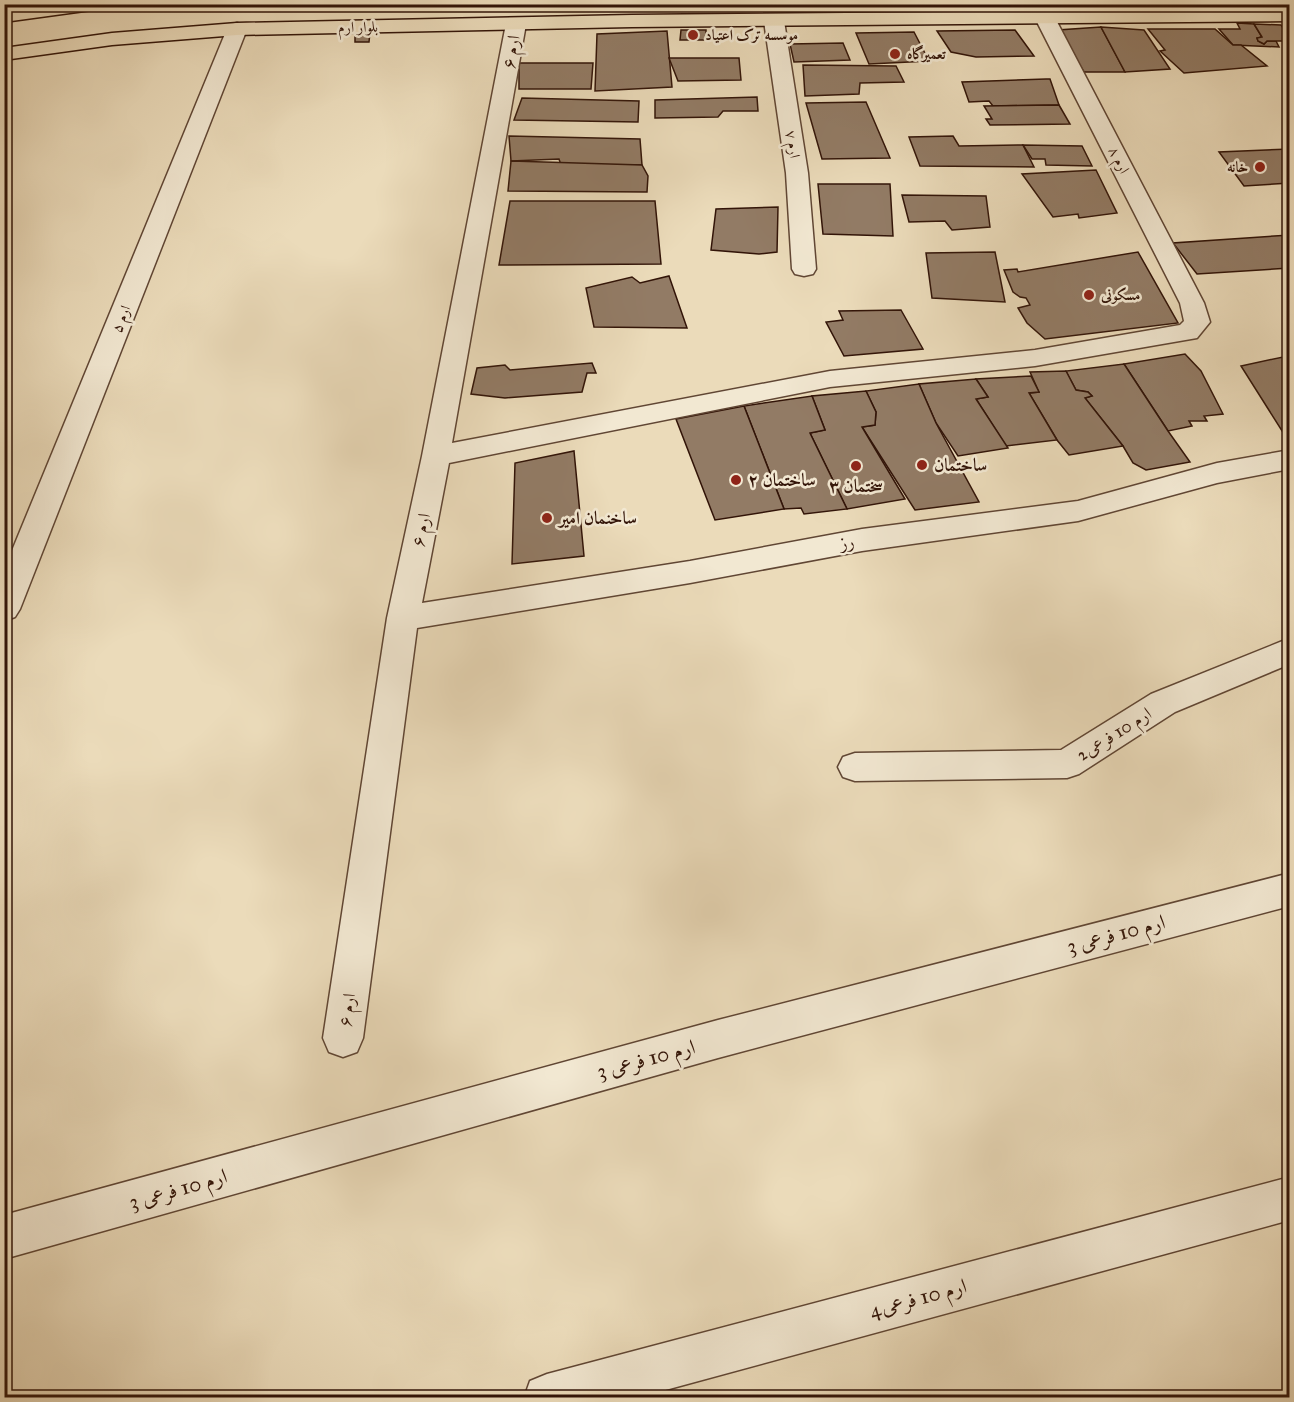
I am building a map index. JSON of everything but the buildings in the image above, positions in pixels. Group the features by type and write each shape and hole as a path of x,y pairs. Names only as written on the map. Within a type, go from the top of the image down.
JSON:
{"main road":[{"path":"4,16 92,4"},
{"path":"1131,17 1144,12 1152,4"},
{"name":"بلوار ارم","path":"4,54 112,39 237,29 1290,15"}],"street":[{"name":"ارم ۸","path":"436,456 830,379 1035,358 1188,332 1197,322 1192,303 1045,18"},
{"name":"ارم ۷","path":"774,21 797,172 804,269"},
{"name":"ارم ۶","path":"343,1038 403,618 436,456 516,24"},
{"name":"ارم ۵","path":"4,609 237,29"},
{"name":"رز","path":"403,618 690,572 862,540 1078,511 1217,473 1290,459"},
{"name":"ارم 10 فرعی2","path":"855,767 1067,764 1163,703 1290,650"},
{"name":"ارم 10 فرعی 3","path":"4,1237 718,1039 1290,889"},
{"name":"ارم 10 فرعی4","path":"547,1398 1290,1198"}],"place":[{"name":"موسسه ترک اعتیاد","path":"693,35"},
{"name":"تعمیرگاه","path":"895,54"},
{"name":"خانه","path":"1260,167"},
{"name":"مسکونی","path":"1089,295"},
{"name":"ساختمان","path":"922,465"},
{"name":"سختمان ۳","path":"856,466"},
{"name":"ساختمان ۲","path":"736,480"},
{"name":"ساخنمان امیر","path":"547,518"}]}
